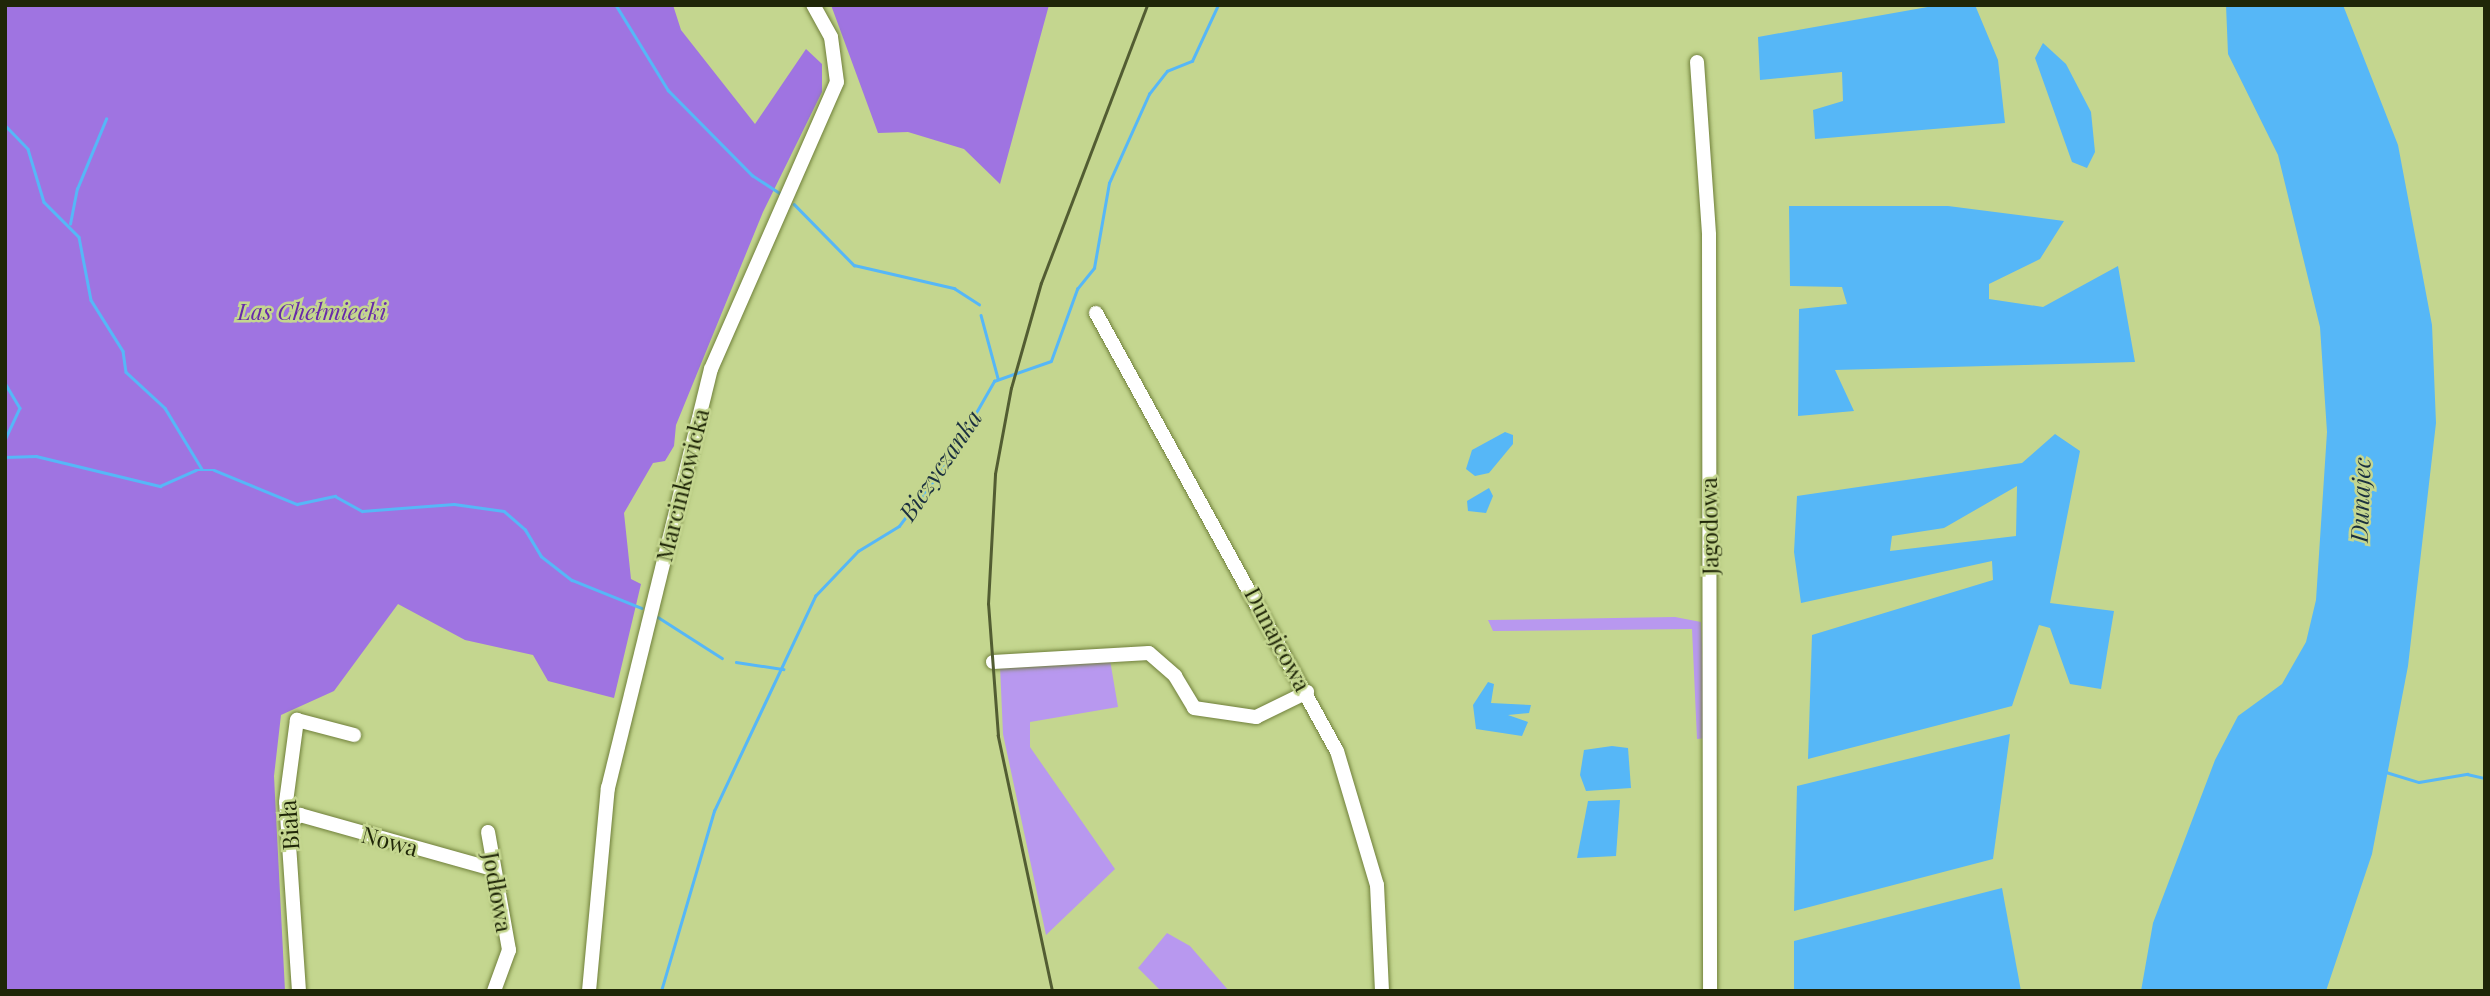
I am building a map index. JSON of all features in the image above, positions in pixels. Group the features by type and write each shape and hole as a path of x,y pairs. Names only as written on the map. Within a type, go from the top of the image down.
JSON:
{"street":[{"name":"Marcinkowicka","path":"589,991 608,788 711,369 837,82 831,37 813,5"},
{"name":"Jagodowa","path":"1697,62 1709,235 1710,991"},
{"name":"Dunajcowa","path":"1096,313 1307,692 1337,751 1366,832 1384,935 1382,991"},
{"path":"993,662 1149,653 1175,676 1194,708 1246,716 1307,692"},
{"name":"Biała","path":"299,991 287,775 297,720 354,735"},
{"name":"Nowa","path":"290,823 300,815 492,869"},
{"name":"Jodłowa","path":"488,832 492,869 509,950 494,991"}],"shaded area":[{"path":"1675,617 1701,622 1706,738 1697,739 1692,629 1493,631 1488,620"},
{"path":"1110,660 1118,707 1030,722 1030,747 1115,869 1046,935 1003,734 1000,666"},
{"path":"1167,933 1190,946 1229,991 1161,991 1138,968"}],"green space":[{"name":"Las Chełmiecki","path":"5,5 673,5 681,30 755,124 806,49 822,64 822,92 763,212 676,425 674,446 665,461 653,463 624,513 631,579 641,584 614,698 548,681 533,655 465,640 398,604 334,691 281,715 274,776 285,991 5,991"},
{"path":"831,5 1049,5 1000,184 964,149 908,132 878,133"}],"water":[{"path":"1939,5 1975,5 1998,60 2005,123 1815,139 1813,110 1843,101 1842,72 1760,80 1758,37"},
{"name":"Dunajec","path":"2226,5 2343,5 2398,145 2432,325 2436,423 2408,666 2372,854 2326,991 2141,991 2153,923 2215,760 2238,716 2282,684 2306,642 2316,600 2327,432 2320,327 2278,155 2228,54"},
{"path":"2043,43 2066,64 2091,112 2095,152 2087,168 2072,162 2035,58"},
{"path":"1789,206 1948,206 2064,221 2040,259 1989,284 1989,299 2043,307 2118,266 2135,362 1835,370 1854,411 1798,416 1799,309 1847,304 1842,287 1790,286"},
{"path":"1505,432 1513,435 1513,444 1489,473 1475,476 1466,469 1472,450"},
{"path":"2055,434 2080,451 2050,603 2114,611 2101,689 2070,684 2050,628 2039,625 2012,706 1808,759 1812,635 1993,580 1992,561 1801,603 1794,552 1797,496 2022,463","holes":["2017,486 2016,536 1890,551 1892,536 1944,528"]},
{"path":"1489,488 1493,496 1486,513 1468,511 1467,501"},
{"path":"1488,682 1494,684 1491,703 1531,705 1529,713 1508,715 1528,722 1522,736 1476,729 1473,705"},
{"path":"2010,734 1993,859 1794,911 1797,786"},
{"path":"1612,746 1628,748 1631,788 1586,791 1580,775 1584,750"},
{"path":"1620,800 1616,856 1577,858 1588,801"},
{"path":"2002,888 2021,991 1794,991 1794,941"}],"waterway":[{"path":"616,5 668,90 752,175 780,193"},
{"name":"Biczyczanka","path":"661,991 714,811 815,596 858,551 899,526 949,460 994,381 1051,361 1077,289 1094,268 1109,183 1149,94 1167,71 1192,61 1218,5"},
{"path":"70,224 77,189 106,119"},
{"path":"5,125 28,149 44,202 79,237 91,300 123,351 126,372 165,408 202,469"},
{"path":"794,204 854,265 954,288 979,304"},
{"path":"981,315 998,378"},
{"path":"5,383 20,408 5,440"},
{"path":"5,457 36,456 160,486 196,470 214,470 297,504 335,496 362,511 454,504 504,511 525,529 541,556 572,580 642,608"},
{"path":"658,617 722,658"},
{"path":"736,662 783,669"},
{"path":"2386,772 2419,782 2467,774 2485,778"}],"railway":[{"path":"1052,991 998,736 988,604 995,474 1011,388 1041,283 1147,5"}]}
